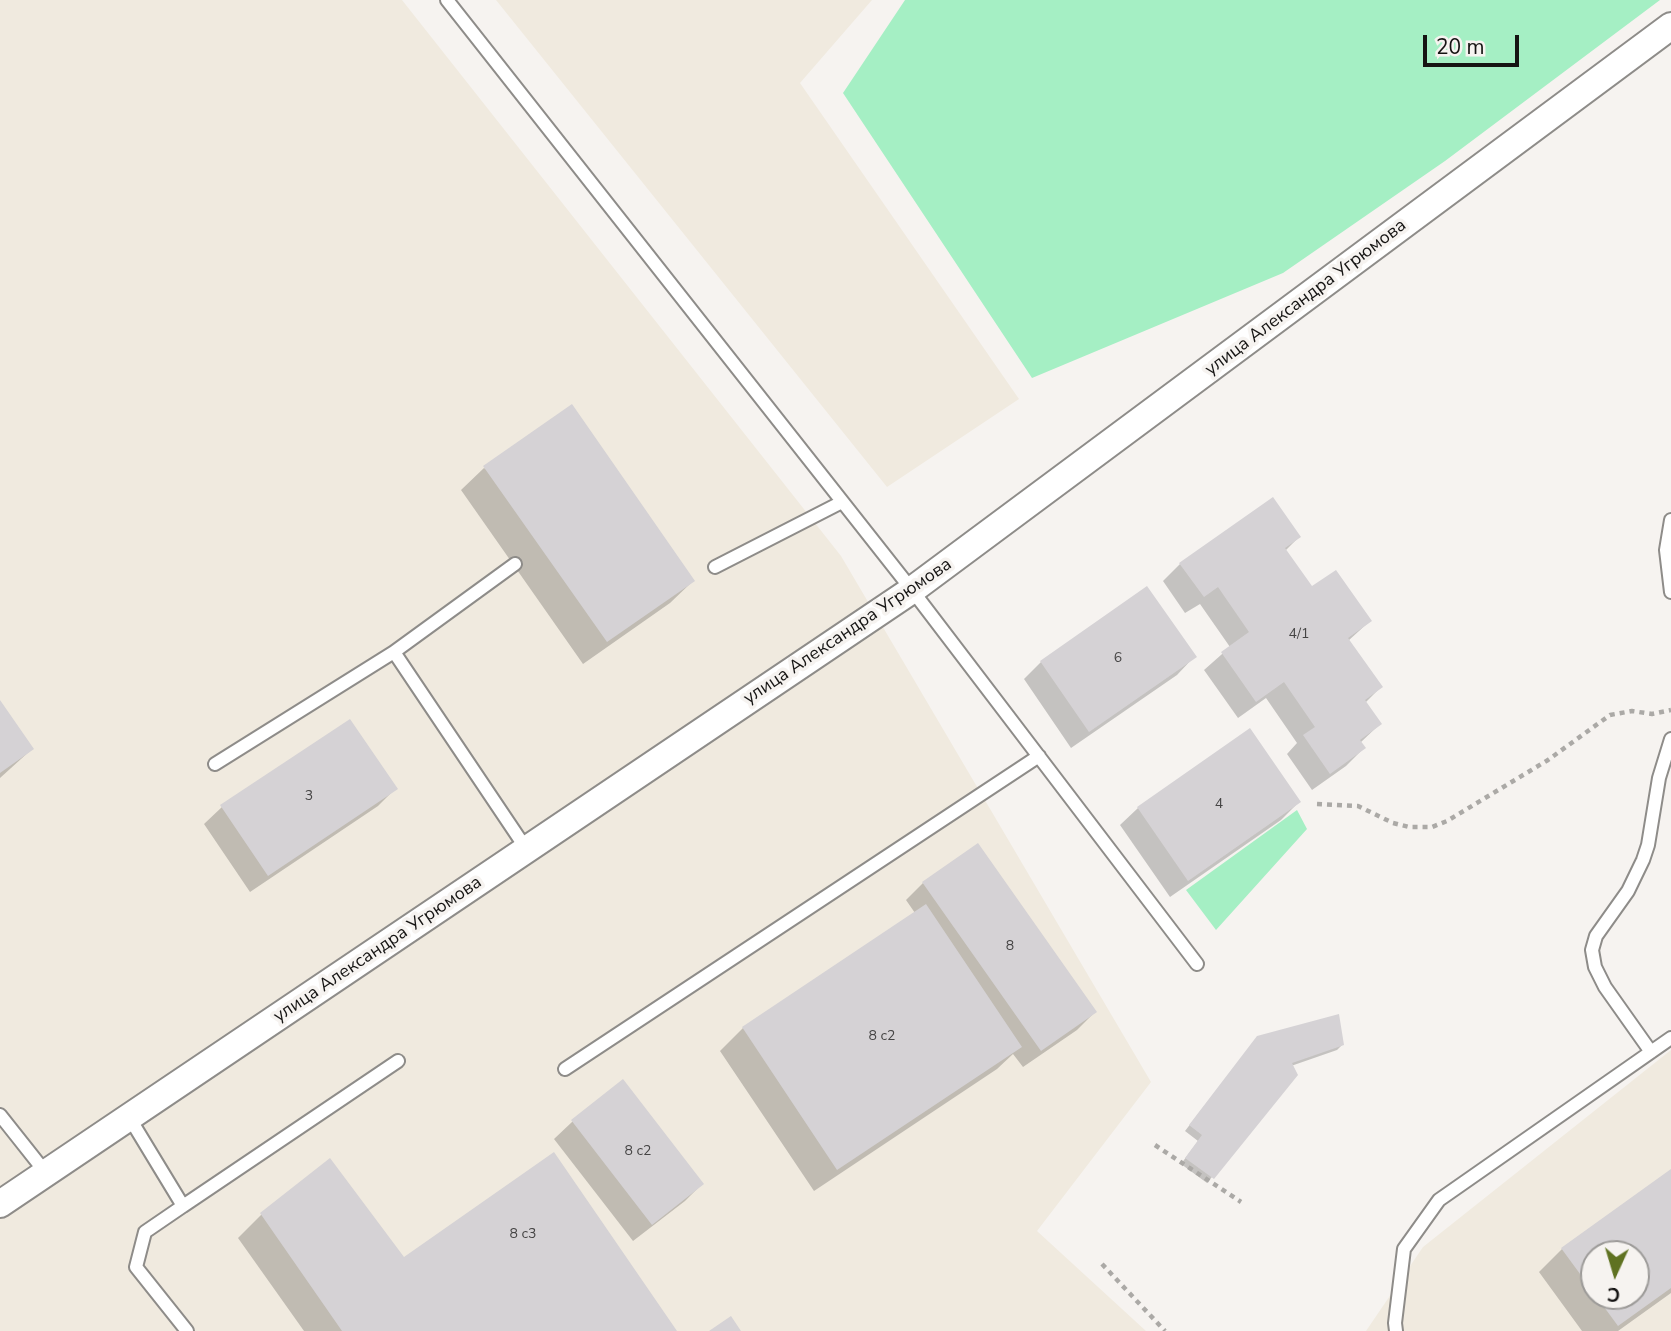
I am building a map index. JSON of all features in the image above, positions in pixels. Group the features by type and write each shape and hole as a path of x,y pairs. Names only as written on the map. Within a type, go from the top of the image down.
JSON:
{"street":[{"name":"улица Александра Угрюмова","path":"0,1204 912,590 1671,26"}],"lane":[{"path":"447,0 912,590 1197,964"},
{"path":"715,567 842,502"},
{"path":"1671,520 1666,550 1671,592"},
{"path":"215,764 394,652 515,564"},
{"path":"394,652 527,850"},
{"path":"1651,1052 1605,987 1595,967 1592,950 1596,936 1628,891 1643,860 1659,778 1671,738"},
{"path":"565,1069 1039,756"},
{"path":"1396,1331 1404,1249 1439,1200 1671,1038"},
{"path":"187,1331 136,1267 145,1233 398,1060"},
{"path":"0,1115 46,1173"},
{"path":"129,1117 183,1206"}],"path":[{"path":"1317,804 1357,806 1393,824 1432,827 1447,821 1548,760 1610,715 1632,711 1652,714 1671,710"},
{"path":"1155,1145 1241,1202"},
{"path":"1101,1264 1165,1331"}],"shaded area":[{"path":"0,0 402,0 841,556 1151,1082 1037,1231 1146,1331 0,1331"},
{"path":"496,0 872,0 800,83 1019,399 887,487"},
{"path":"1671,1050 1671,1331 1366,1331 1423,1247"}],"green space":[{"path":"905,0 1660,0 1445,161 1283,273 1032,378 843,93"},
{"path":"1297,810 1307,829 1216,930 1186,890"}],"building":[{"path":"572,404 695,581 607,642 483,466"},
{"path":"1273,497 1301,537 1285,548 1312,586 1336,570 1372,621 1348,638 1383,687 1365,700 1382,724 1360,740 1366,748 1330,774 1303,735 1315,727 1284,682 1256,702 1221,652 1249,632 1218,587 1204,597 1179,563"},
{"path":"1147,586 1197,657 1089,732 1040,661"},
{"path":"0,700 34,749 0,773"},
{"path":"350,719 398,789 268,876 220,805"},
{"path":"1250,728 1301,802 1188,881 1137,807"},
{"path":"978,843 1097,1012 1041,1051 922,882"},
{"path":"926,904 1022,1047 837,1170 742,1027"},
{"path":"1339,1014 1344,1045 1292,1063 1298,1075 1214,1179 1185,1158 1202,1135 1189,1125 1257,1036"},
{"path":"623,1079 704,1184 652,1225 571,1120"},
{"path":"554,1152 677,1331 342,1331 260,1213 330,1158 404,1257"},
{"path":"1671,1169 1671,1288 1650,1303 1650,1240 1580,1240 1580,1274 1561,1248"},
{"path":"1606,1310 1640,1310 1618,1326"},
{"path":"731,1316 741,1331 709,1331"}]}
